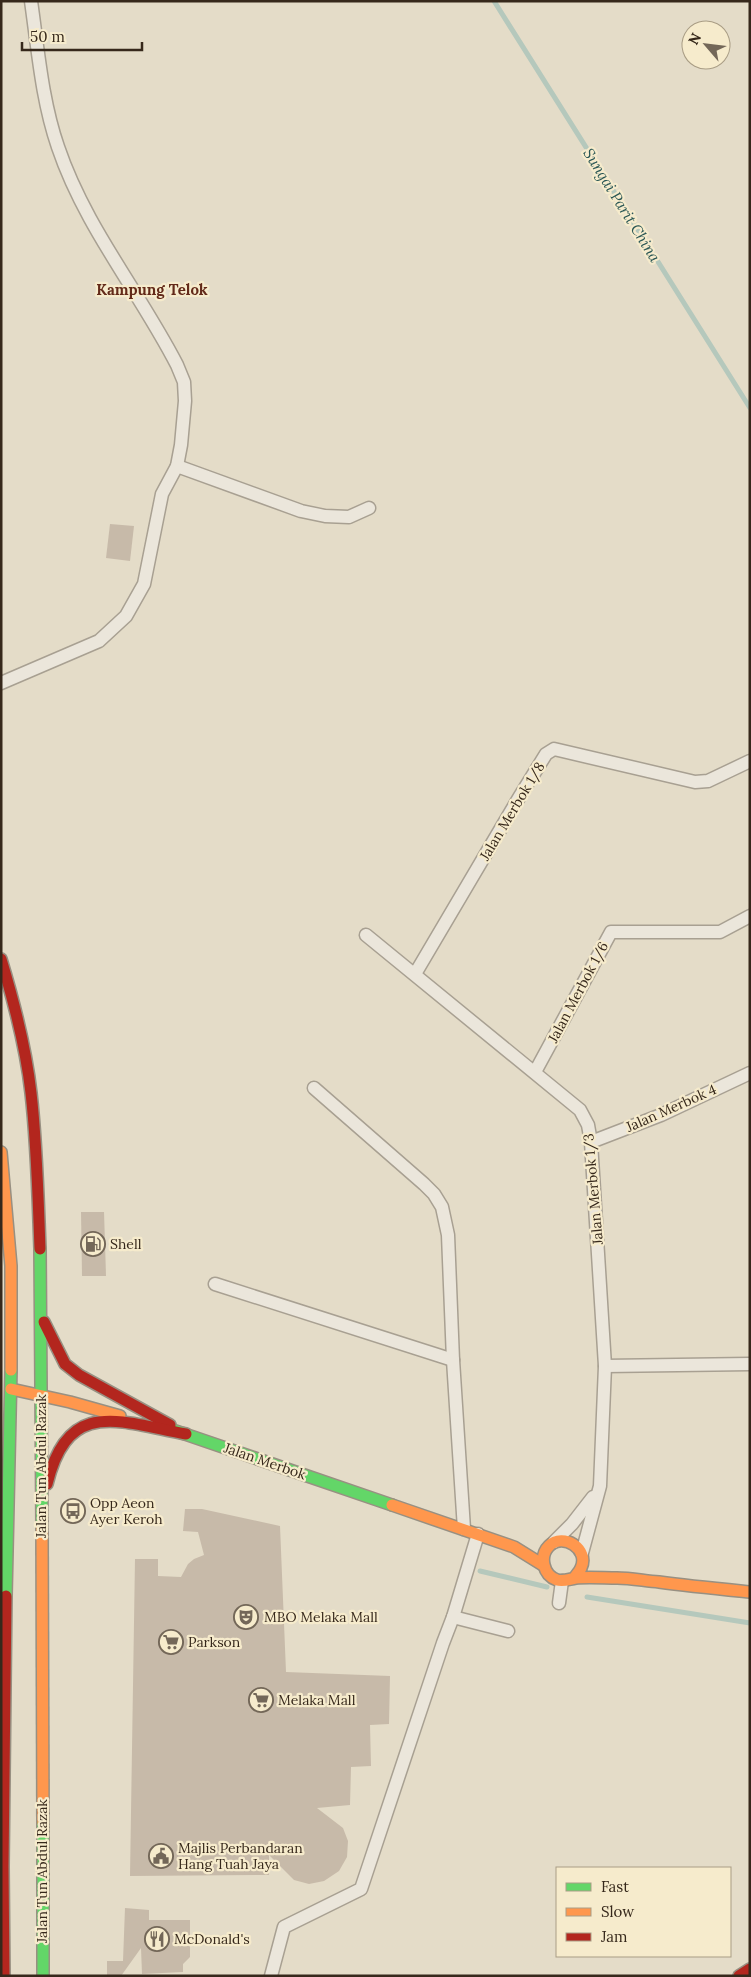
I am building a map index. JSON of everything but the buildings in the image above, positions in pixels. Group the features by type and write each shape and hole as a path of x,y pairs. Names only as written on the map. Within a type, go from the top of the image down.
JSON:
{"main road":[{"name":"Jalan Tun Abdul Razak","path":"1,960 14,1003 31,1091 38,1181 41,1316 43,1976"},
{"path":"1,1152 11,1266 11,1389 4,1559 4,1976"},
{"path":"41,1316 65,1364 79,1375 186,1434"},
{"name":"Jalan Merbok","path":"11,1389 41,1395 186,1434 514,1547 543,1565"},
{"path":"41,1520 49,1474 57,1453 69,1436 84,1426 100,1420 186,1434"},
{"path":"617,1578 592,1566 579,1548 568,1541 551,1545 544,1552 543,1565 550,1576 562,1581 575,1578 600,1580 617,1578 750,1592"},
{"name":"Jalan Merbok","path":"514,1547 551,1545"},
{"path":"575,1578 583,1566 583,1556"},
{"path":"739,1976 750,1969"}],"street":[{"path":"1,682 99,641 126,616 144,584 162,494 177,466 185,401 184,382 168,349 85,210 58,147 46,101 31,1"},
{"path":"177,466 301,511 325,516 349,517 369,508"},
{"name":"Jalan Merbok 1/8","path":"415,974 546,754 554,749 695,782 708,781 750,761"},
{"name":"Jalan Merbok 1/6","path":"535,1072 611,932 720,932 750,916"},
{"name":"Jalan Merbok 1/3","path":"366,935 580,1110 588,1125 591,1142 605,1366 600,1486 583,1556"},
{"name":"Jalan Merbok 4","path":"591,1142 661,1115 750,1073"},
{"path":"314,1088 424,1184 442,1207 448,1235 452,1360 464,1529"},
{"path":"216,1284 452,1360"},
{"path":"605,1366 750,1364"},
{"path":"551,1545 581,1514 600,1486"},
{"path":"271,1976 284,1927 361,1889 440,1652 454,1617 478,1534"},
{"path":"559,1603 562,1581"},
{"path":"454,1617 508,1631"}],"waterway":[{"name":"Sungai Parit China","path":"494,1 750,408"},
{"path":"480,1571 547,1587"},
{"path":"587,1597 750,1623"}],"traffic: fast":[{"path":"40,1249 42,1527"},
{"path":"6,1596 11,1370"},
{"path":"173,1430 392,1505"},
{"path":"43,1823 43,1976"}],"traffic: slow":[{"path":"1,1152 11,1266 11,1370"},
{"path":"11,1389 70,1402 120,1416"},
{"path":"392,1505 514,1547 543,1565"},
{"path":"42,1527 43,1823"},
{"path":"575,1577 581,1569 583,1561 579,1549 568,1542 561,1541 549,1546 544,1555 544,1565 548,1574 557,1580 622,1578 750,1592"}],"traffic: jam":[{"path":"1,959 19,1025 29,1076 36,1152 40,1249"},
{"path":"44,1322 65,1364 79,1375 170,1425"},
{"path":"47,1484 56,1456 68,1438 83,1427 100,1422 119,1422 186,1434"},
{"path":"4,1976 3,1867 6,1596"},
{"path":"739,1976 750,1969"}],"place":[{"name":"Shell","path":"93,1244"},
{"name":"Opp Aeon Ayer Keroh","path":"73,1511"},
{"name":"MBO Melaka Mall","path":"246,1617"},
{"name":"Parkson","path":"171,1642"},
{"name":"Melaka Mall","path":"261,1700"},
{"name":"Majlis Perbandaran Hang Tuah Jaya","path":"161,1856"},
{"name":"McDonald's","path":"157,1939"}],"district":[{"name":"Kampung Telok","path":"152,289"}]}
